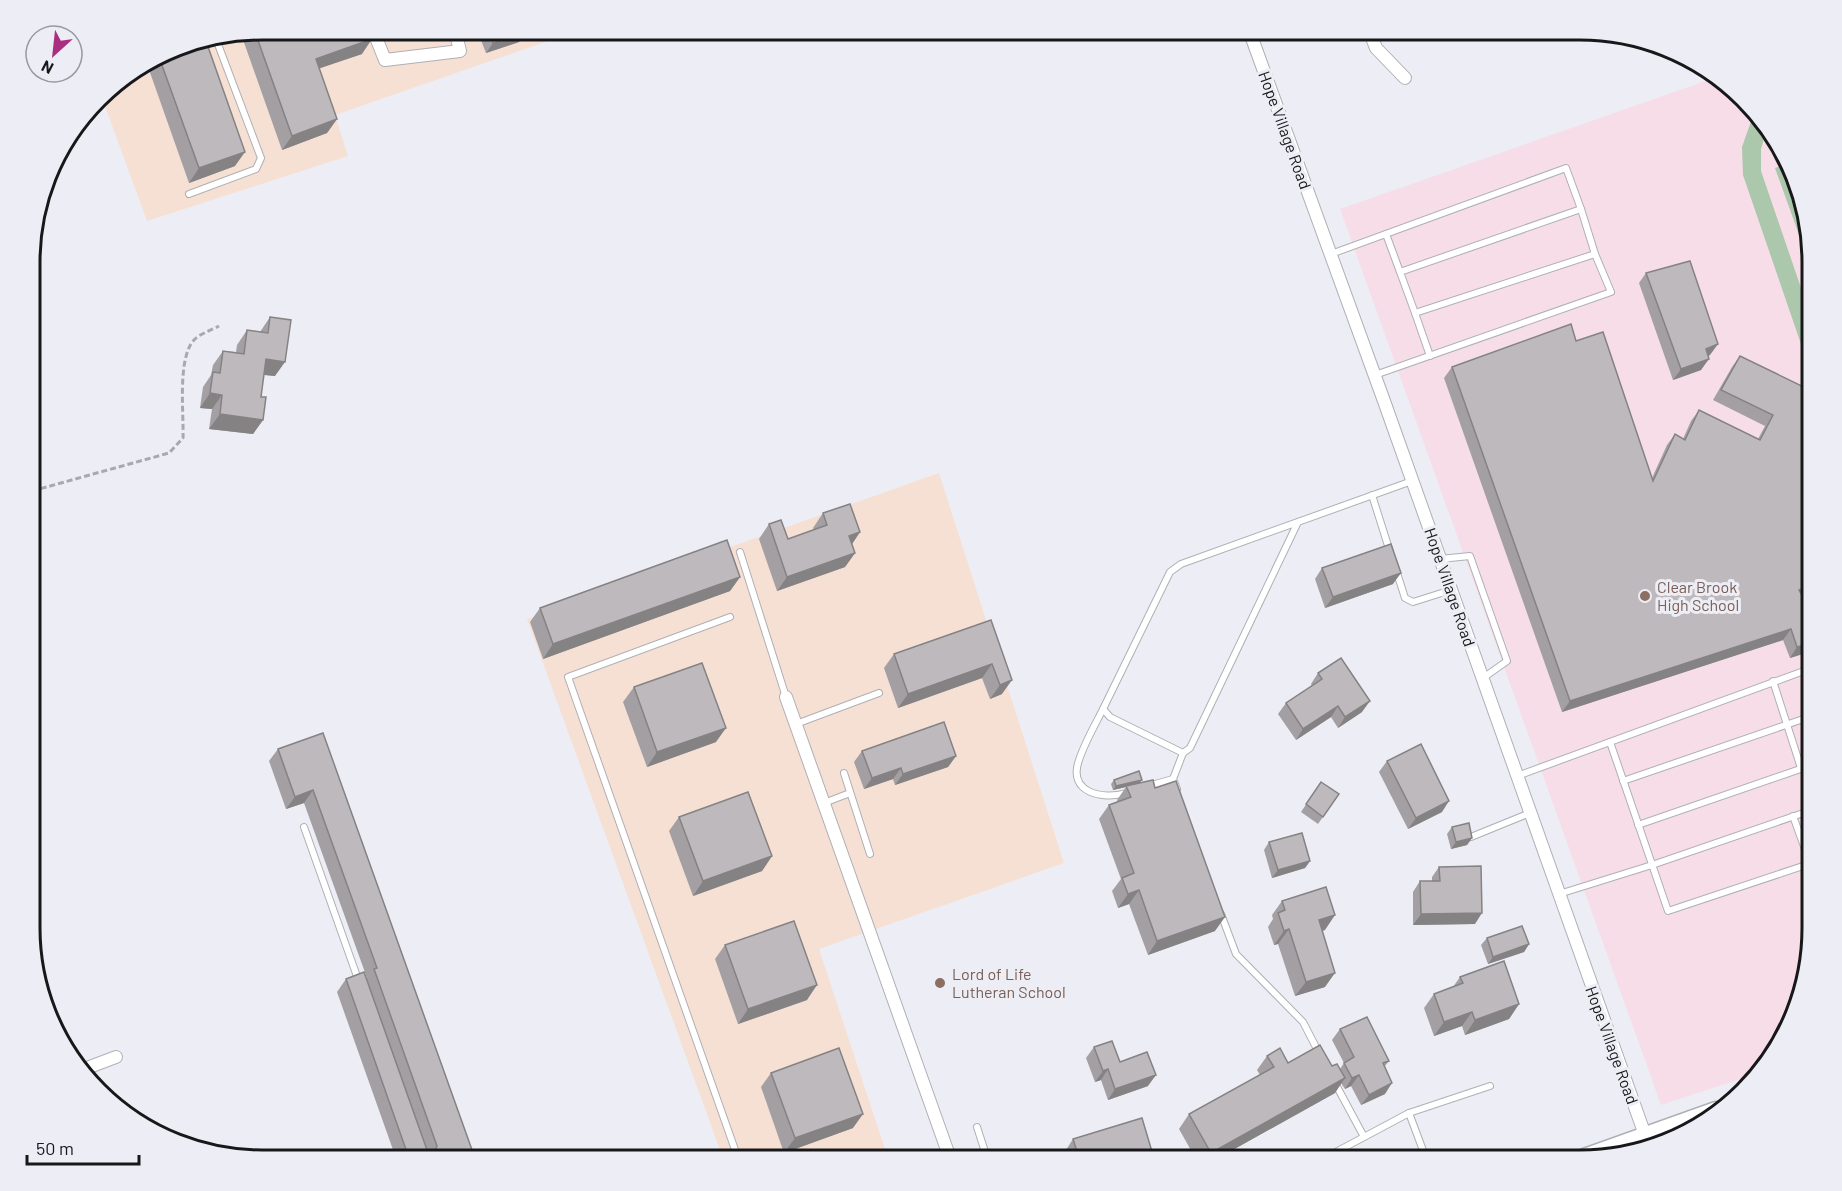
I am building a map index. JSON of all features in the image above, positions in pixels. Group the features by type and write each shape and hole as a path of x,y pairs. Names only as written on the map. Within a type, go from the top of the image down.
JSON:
{"main road":[{"path":"1628,1145 1690,1121"}],"street":[{"path":"377,40 385,60 460,51 457,40"},
{"name":"Hope Village Road","path":"1253,40 1375,375 1645,1140"},
{"path":"1373,40 1376,48 1405,78"},
{"path":"786,697 947,1150"},
{"path":"89,1067 117,1057"}],"lane":[{"path":"189,194 256,169 261,158 218,45"},
{"path":"1330,254 1566,168 1595,254 1611,292 1375,375"},
{"path":"1400,272 1581,209"},
{"path":"1386,234 1430,356"},
{"path":"1414,314 1595,254"},
{"path":"1134,791 1103,797 1092,795 1079,780 1078,761 1170,572 1181,564 1412,481"},
{"path":"1372,495 1406,598 1413,602 1451,590"},
{"path":"1181,801 1173,779 1183,753 1190,748 1298,522"},
{"path":"740,552 786,697"},
{"path":"1440,559 1470,556 1507,661 1482,678"},
{"path":"730,616 568,677 735,1150"},
{"path":"1517,776 1802,671"},
{"path":"1638,825 1801,768 1773,681"},
{"path":"796,725 879,693"},
{"path":"1103,709 1110,717 1183,753"},
{"path":"1623,781 1802,719"},
{"path":"1610,742 1668,911 1802,866"},
{"path":"844,773 870,854"},
{"path":"1143,788 1173,779"},
{"path":"824,803 850,793"},
{"path":"1472,837 1530,813"},
{"path":"1558,894 1652,865 1802,813"},
{"path":"1793,816 1802,840"},
{"path":"304,827 363,994"},
{"path":"1220,910 1236,954 1303,1022 1325,1063"},
{"path":"1330,1073 1363,1135"},
{"path":"1338,1150 1409,1113 1490,1086"},
{"path":"1409,1113 1423,1150"},
{"path":"977,1127 984,1150"}],"path":[{"path":"40,489 169,453 183,438 183,377 187,357 194,340 219,326"}],"shaded area":[{"path":"262,40 551,40 335,115 348,156 147,221 105,107 127,86 164,63 205,48 234,42"},
{"name":"Clear Brook High School","path":"1707,81 1726,96 1756,127 1779,164 1794,205 1800,234 1802,262 1802,928 1797,972 1785,1013 1772,1040 1756,1064 1743,1078 1661,1105 1340,209"},
{"path":"939,473 1064,863 819,949 885,1150 720,1150 527,619"}],"green space":[{"path":"1751,122 1764,139 1761,149 1761,171 1802,291 1802,347 1743,175 1742,147"},
{"path":"1780,166 1790,191 1800,238 1775,168"}],"building":[{"path":"258,40 369,40 316,59 337,119 292,136"},
{"path":"208,47 245,152 199,168 162,64"},
{"path":"1690,261 1718,344 1706,349 1709,359 1681,369 1646,273"},
{"path":"270,317 291,320 285,362 266,359 261,397 266,397 263,420 220,414 222,395 210,393 213,372 220,373 223,351 244,354 247,330 268,333"},
{"path":"1571,324 1576,341 1603,332 1653,481 1675,434 1685,440 1699,410 1760,440 1773,415 1721,390 1740,356 1802,386 1802,589 1799,590 1802,596 1802,646 1797,647 1791,629 1570,701 1452,367"},
{"path":"850,504 860,532 849,536 855,553 787,577 769,524 781,520 788,539 827,525 823,513"},
{"path":"727,540 740,577 553,644 540,608"},
{"path":"1391,544 1401,573 1333,597 1322,568"},
{"path":"991,620 1012,680 1000,685 992,664 908,694 894,654"},
{"path":"1341,658 1370,701 1345,717 1338,706 1303,729 1286,703 1322,679 1318,673"},
{"path":"702,663 726,728 657,752 634,687"},
{"path":"944,722 956,756 903,774 901,768 872,778 862,751"},
{"path":"323,733 472,1150 435,1150 437,1146 374,969 377,968 313,790 295,797 278,749"},
{"path":"1421,744 1449,801 1416,818 1387,761"},
{"path":"1139,771 1142,780 1116,786 1114,780"},
{"path":"1153,780 1155,788 1176,781 1225,917 1157,941 1139,890 1128,894 1122,878 1134,873 1109,805 1131,797 1126,786"},
{"path":"1321,782 1339,794 1323,817 1306,804"},
{"path":"748,792 772,856 703,881 679,817"},
{"path":"1469,823 1472,838 1456,842 1452,827"},
{"path":"1302,833 1310,861 1278,870 1269,842"},
{"path":"1481,866 1482,913 1421,914 1420,881 1440,881 1439,867"},
{"path":"1326,887 1335,915 1319,920 1335,973 1306,982 1289,929 1284,931 1278,913 1285,910 1282,901"},
{"path":"794,921 817,985 748,1009 725,945"},
{"path":"1522,926 1529,944 1493,957 1487,938"},
{"path":"1504,961 1519,1004 1475,1020 1472,1012 1444,1022 1434,994 1463,983 1460,977"},
{"path":"364,972 427,1150 406,1150 346,979"},
{"path":"1367,1017 1389,1061 1383,1063 1392,1083 1369,1095 1359,1075 1352,1078 1344,1063 1354,1057 1340,1029"},
{"path":"1112,1041 1120,1062 1147,1052 1156,1075 1115,1089 1108,1069 1103,1071 1094,1047"},
{"path":"1320,1045 1332,1066 1337,1064 1345,1078 1216,1150 1209,1150 1189,1114 1274,1067 1267,1056 1280,1048 1288,1063"},
{"path":"839,1048 863,1114 795,1138 771,1073"},
{"path":"1142,1118 1152,1150 1076,1150 1073,1139"}],"place":[{"name":"Clear Brook High School","path":"1645,596"},
{"name":"Lord of Life Lutheran School","path":"940,983"}]}
